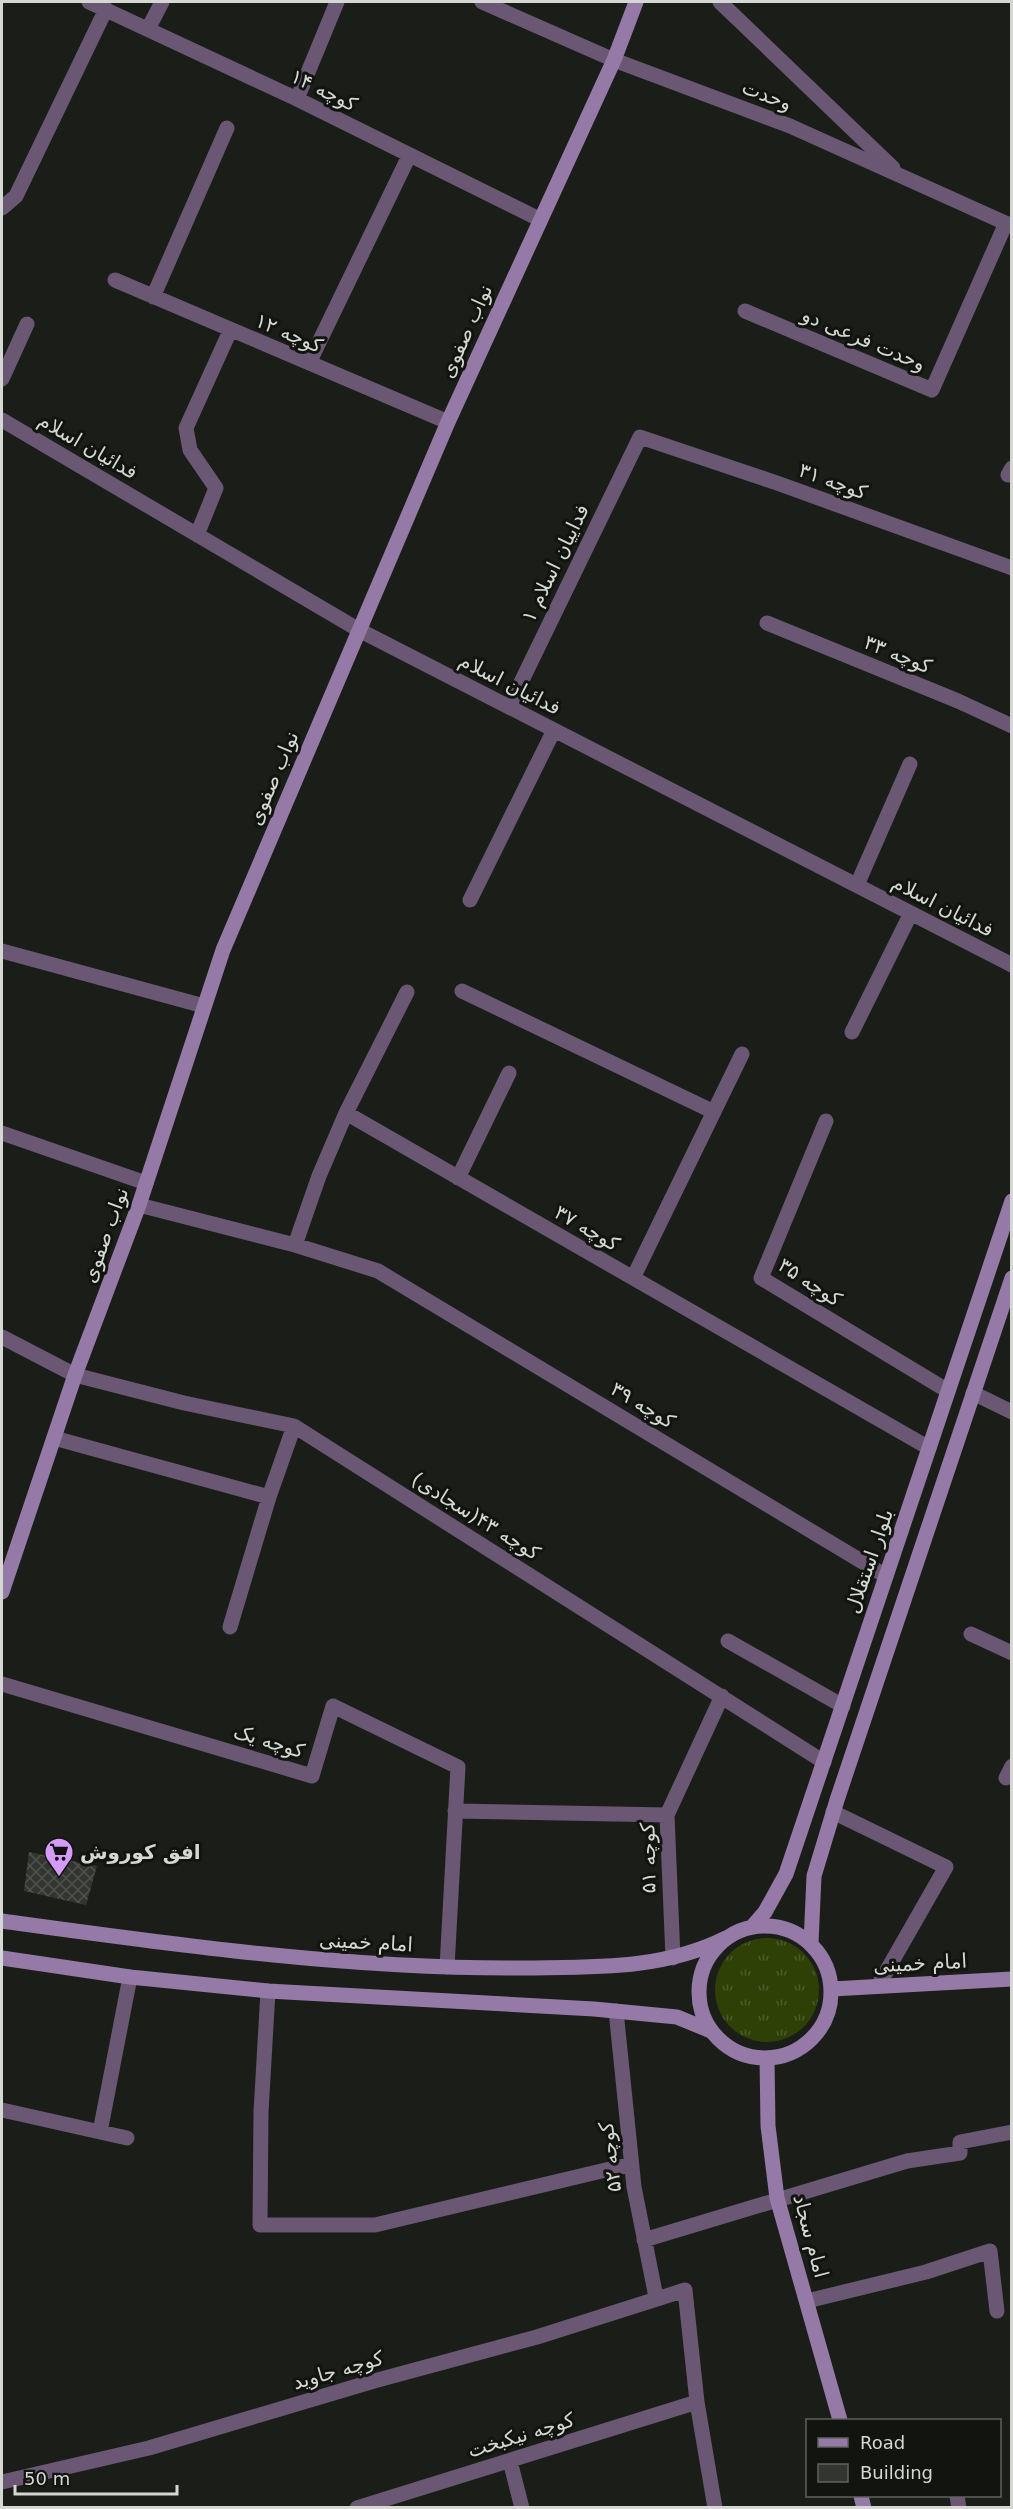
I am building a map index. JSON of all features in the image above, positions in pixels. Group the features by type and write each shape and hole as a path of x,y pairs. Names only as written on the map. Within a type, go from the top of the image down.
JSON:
{"main road":[{"name":"نواب صفوی","path":"3,1583 75,1375 139,1205 222,950 448,422 539,219 614,60 636,2"},
{"name":"بلوار استقلال","path":"752,1927 765,1912 786,1874 1011,1201"},
{"path":"811,1943 814,1876 833,1812 1011,1278"},
{"name":"امام خمینی","path":"2,1921 274,1957 447,1967 629,1967 707,1948 726,1938"},
{"path":"773,1925 794,1931 811,1943 822,1956 829,1972 832,1989 829,2010 820,2029 788,2054 768,2058 746,2055 726,2046 711,2031 702,2012 699,1991 702,1971 712,1953 726,1938 752,1927 773,1925"},
{"path":"2,1958 130,1977 268,1991 616,2011 677,2017 711,2031"},
{"name":"امام خمینی","path":"832,1989 1011,1979"},
{"name":"امام سجاد","path":"768,2058 768,2126 777,2198 839,2419"}],"street":[{"name":"کوچه ۱۴","path":"89,2 297,99 539,219"},
{"path":"148,29 162,2"},
{"path":"297,99 337,2"},
{"name":"وحدت","path":"482,2 614,60 790,126 1009,225"},
{"name":"وحدت","path":"720,2 902,177"},
{"path":"2,208 16,196 106,9"},
{"path":"153,297 227,128"},
{"path":"309,363 410,156"},
{"name":"وحدت فرعی دو","path":"745,311 932,390 1009,225"},
{"name":"کوچه ۱۲","path":"115,280 230,331 448,422"},
{"path":"2,379 27,324"},
{"path":"197,535 216,488 190,450 186,429 230,331"},
{"name":"فدائیان اسلام","path":"2,420 359,630 1011,965"},
{"name":"کوچه ۳۱","path":"640,437 777,483 1011,568"},
{"name":"فداییان اسلام ۱","path":"509,707 640,437"},
{"name":"کوچه ۳۳","path":"767,623 958,701 1011,726"},
{"path":"470,900 554,730"},
{"path":"856,885 910,764"},
{"path":"852,1032 911,913"},
{"path":"2,951 204,1006"},
{"path":"462,991 714,1112"},
{"path":"295,1245 319,1176 346,1113 407,992"},
{"path":"633,1278 742,1054"},
{"path":"458,1178 509,1073"},
{"name":"کوچه ۳۷","path":"346,1113 929,1448"},
{"name":"کوچه ۳۵","path":"826,1121 760,1278 948,1391"},
{"path":"2,1133 146,1182"},
{"name":"کوچه ۳۹","path":"139,1205 295,1245 378,1271 886,1576"},
{"name":"کوچه ۴۳(سجادی)","path":"2,1337 75,1375 184,1403 294,1426 824,1761"},
{"path":"973,1393 1011,1412"},
{"path":"230,1627 268,1497 294,1426"},
{"path":"54,1438 268,1497"},
{"path":"972,1634 1011,1653"},
{"path":"728,1641 843,1706"},
{"name":"کوچه یک","path":"2,1684 312,1776 333,1706 458,1767 455,1810"},
{"name":"کوچه ۵۱","path":"673,1958 666,1815 722,1696"},
{"path":"447,1967 455,1810 666,1815"},
{"path":"833,1812 946,1867 878,1986"},
{"path":"100,2132 130,1977"},
{"path":"268,1991 261,2112 260,2225 375,2225 631,2164"},
{"name":"کوچه ۵۲","path":"616,2011 631,2164 656,2297"},
{"path":"2,2110 127,2138"},
{"path":"645,2240 777,2198 907,2161 960,2153 960,2142 1011,2133"},
{"path":"807,2301 926,2272 990,2251 997,2311"},
{"name":"کوچه جاوید","path":"2,2482 149,2448 374,2381 537,2337 656,2297 685,2290 697,2402"},
{"path":"697,2402 715,2508"},
{"name":"کوچه نیکبخت","path":"357,2508 697,2402"},
{"path":"510,2461 522,2508"}],"green space":[{"path":"767,1938 787,1942 804,1953 815,1970 819,1990 815,2010 804,2027 787,2038 767,2042 747,2038 730,2027 719,2010 715,1990 719,1970 730,1953 747,1942"}],"building":[{"name":"افق کوروش","path":"29,1852 97,1866 86,1905 24,1891"}],"place":[{"name":"افق کوروش","path":"59,1878"}]}
